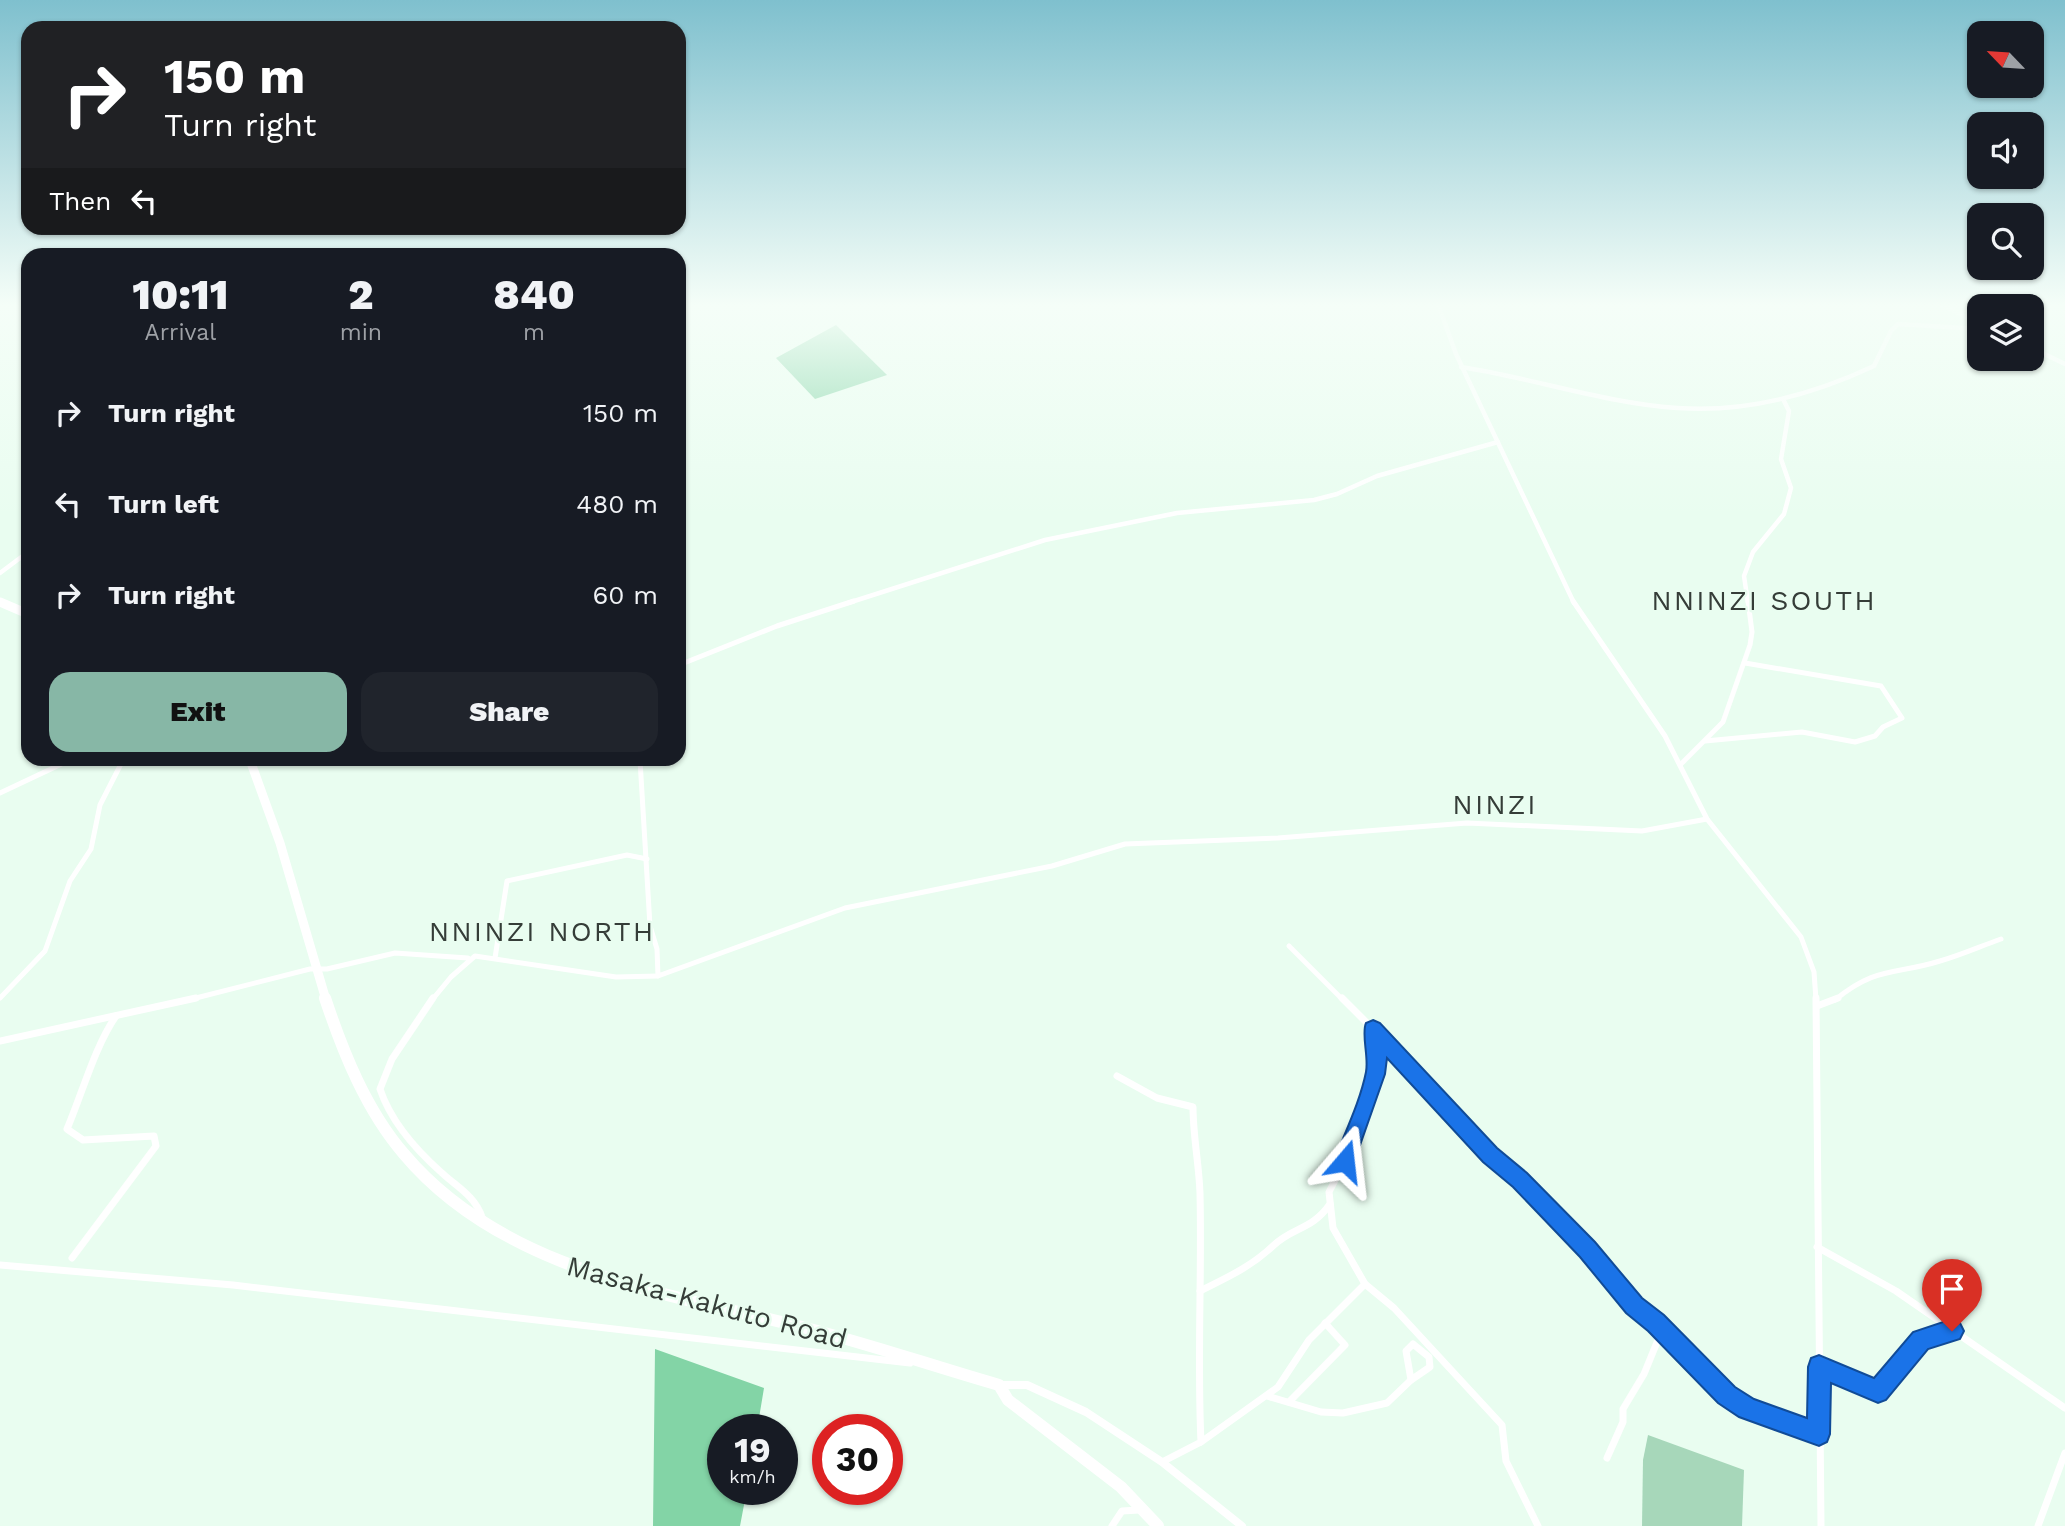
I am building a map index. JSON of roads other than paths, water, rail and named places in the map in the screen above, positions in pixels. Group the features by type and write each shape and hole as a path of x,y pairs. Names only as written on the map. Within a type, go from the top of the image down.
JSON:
{"highway":[{"path":"0,602 21,611"},
{"name":"Masaka-Kakuto Road","path":"252,766 268,805 317,969 352,1070 385,1127 416,1166 485,1223 536,1252 624,1284 819,1332 999,1385"},
{"path":"999,1385 1009,1400 1121,1487 1158,1526"}],"street":[{"path":"1465,375 1484,407 1576,607 1681,764 1707,819 1801,937 1814,972 1817,1006 1821,1526"},
{"path":"1500,375 1676,408 1743,407 1783,399 1849,375"},
{"path":"1681,764 1728,713 1745,663 1752,632 1744,576 1753,552 1784,514 1791,488 1791,481 1781,459 1789,411 1783,399"},
{"path":"686,662 777,626 1045,540 1177,513 1314,500 1337,494 1395,470 1498,442"},
{"path":"0,573 21,557"},
{"path":"1705,741 1802,732 1837,741 1856,742 1875,736 1883,727 1902,718 1881,686 1833,674 1781,671 1745,663"},
{"path":"0,793 57,766"},
{"path":"0,998 45,951 70,881 91,849 100,805 119,766"},
{"path":"640,766 650,926 657,949 658,976"},
{"path":"0,1041 395,953 495,958 616,977 658,976 845,908 1052,866 1125,844 1278,838 1467,823 1491,827 1528,825 1646,833 1707,819"},
{"path":"495,958 507,881 627,856 647,859"},
{"path":"1817,1006 1833,1002 1853,985 1881,972 1938,962 2001,939"},
{"path":"1289,946 1373,1029 1490,1155 1520,1180 1587,1250 1634,1306 1737,1403 1819,1434"},
{"path":"468,958 422,1015 384,1072 380,1089 397,1121 419,1149 477,1203 485,1223"},
{"path":"72,1258 156,1146 154,1136 83,1140 67,1129 97,1059 102,1036 116,1015"},
{"path":"1373,1029 1378,1051 1375,1074 1345,1161 1329,1192 1333,1228 1365,1284 1394,1308 1502,1425 1506,1461 1538,1526"},
{"path":"1117,1076 1157,1098 1195,1109 1193,1141 1200,1190 1201,1442"},
{"path":"1200,1291 1243,1270 1268,1254 1275,1245 1319,1220 1330,1204"},
{"path":"1817,1247 1896,1292 2065,1408"},
{"path":"0,1265 233,1285 930,1366"},
{"path":"1162,1462 1201,1442 1282,1382 1309,1340 1365,1284"},
{"path":"1289,1402 1345,1346 1325,1323"},
{"path":"1606,1458 1623,1422 1623,1409 1644,1374 1662,1330"},
{"path":"1819,1367 1878,1392 1921,1340 1952,1331"},
{"path":"1266,1396 1332,1413 1381,1406 1392,1400 1410,1380"},
{"path":"999,1385 1027,1385 1065,1402 1162,1462 1242,1526"},
{"path":"2038,1526 2065,1453"},
{"path":"1112,1526 1122,1511 1143,1510"}],"district":[{"name":"NNINZI SOUTH","path":"1764,600"},
{"name":"NINZI","path":"1495,804"},
{"name":"NNINZI NORTH","path":"542,931"}]}
